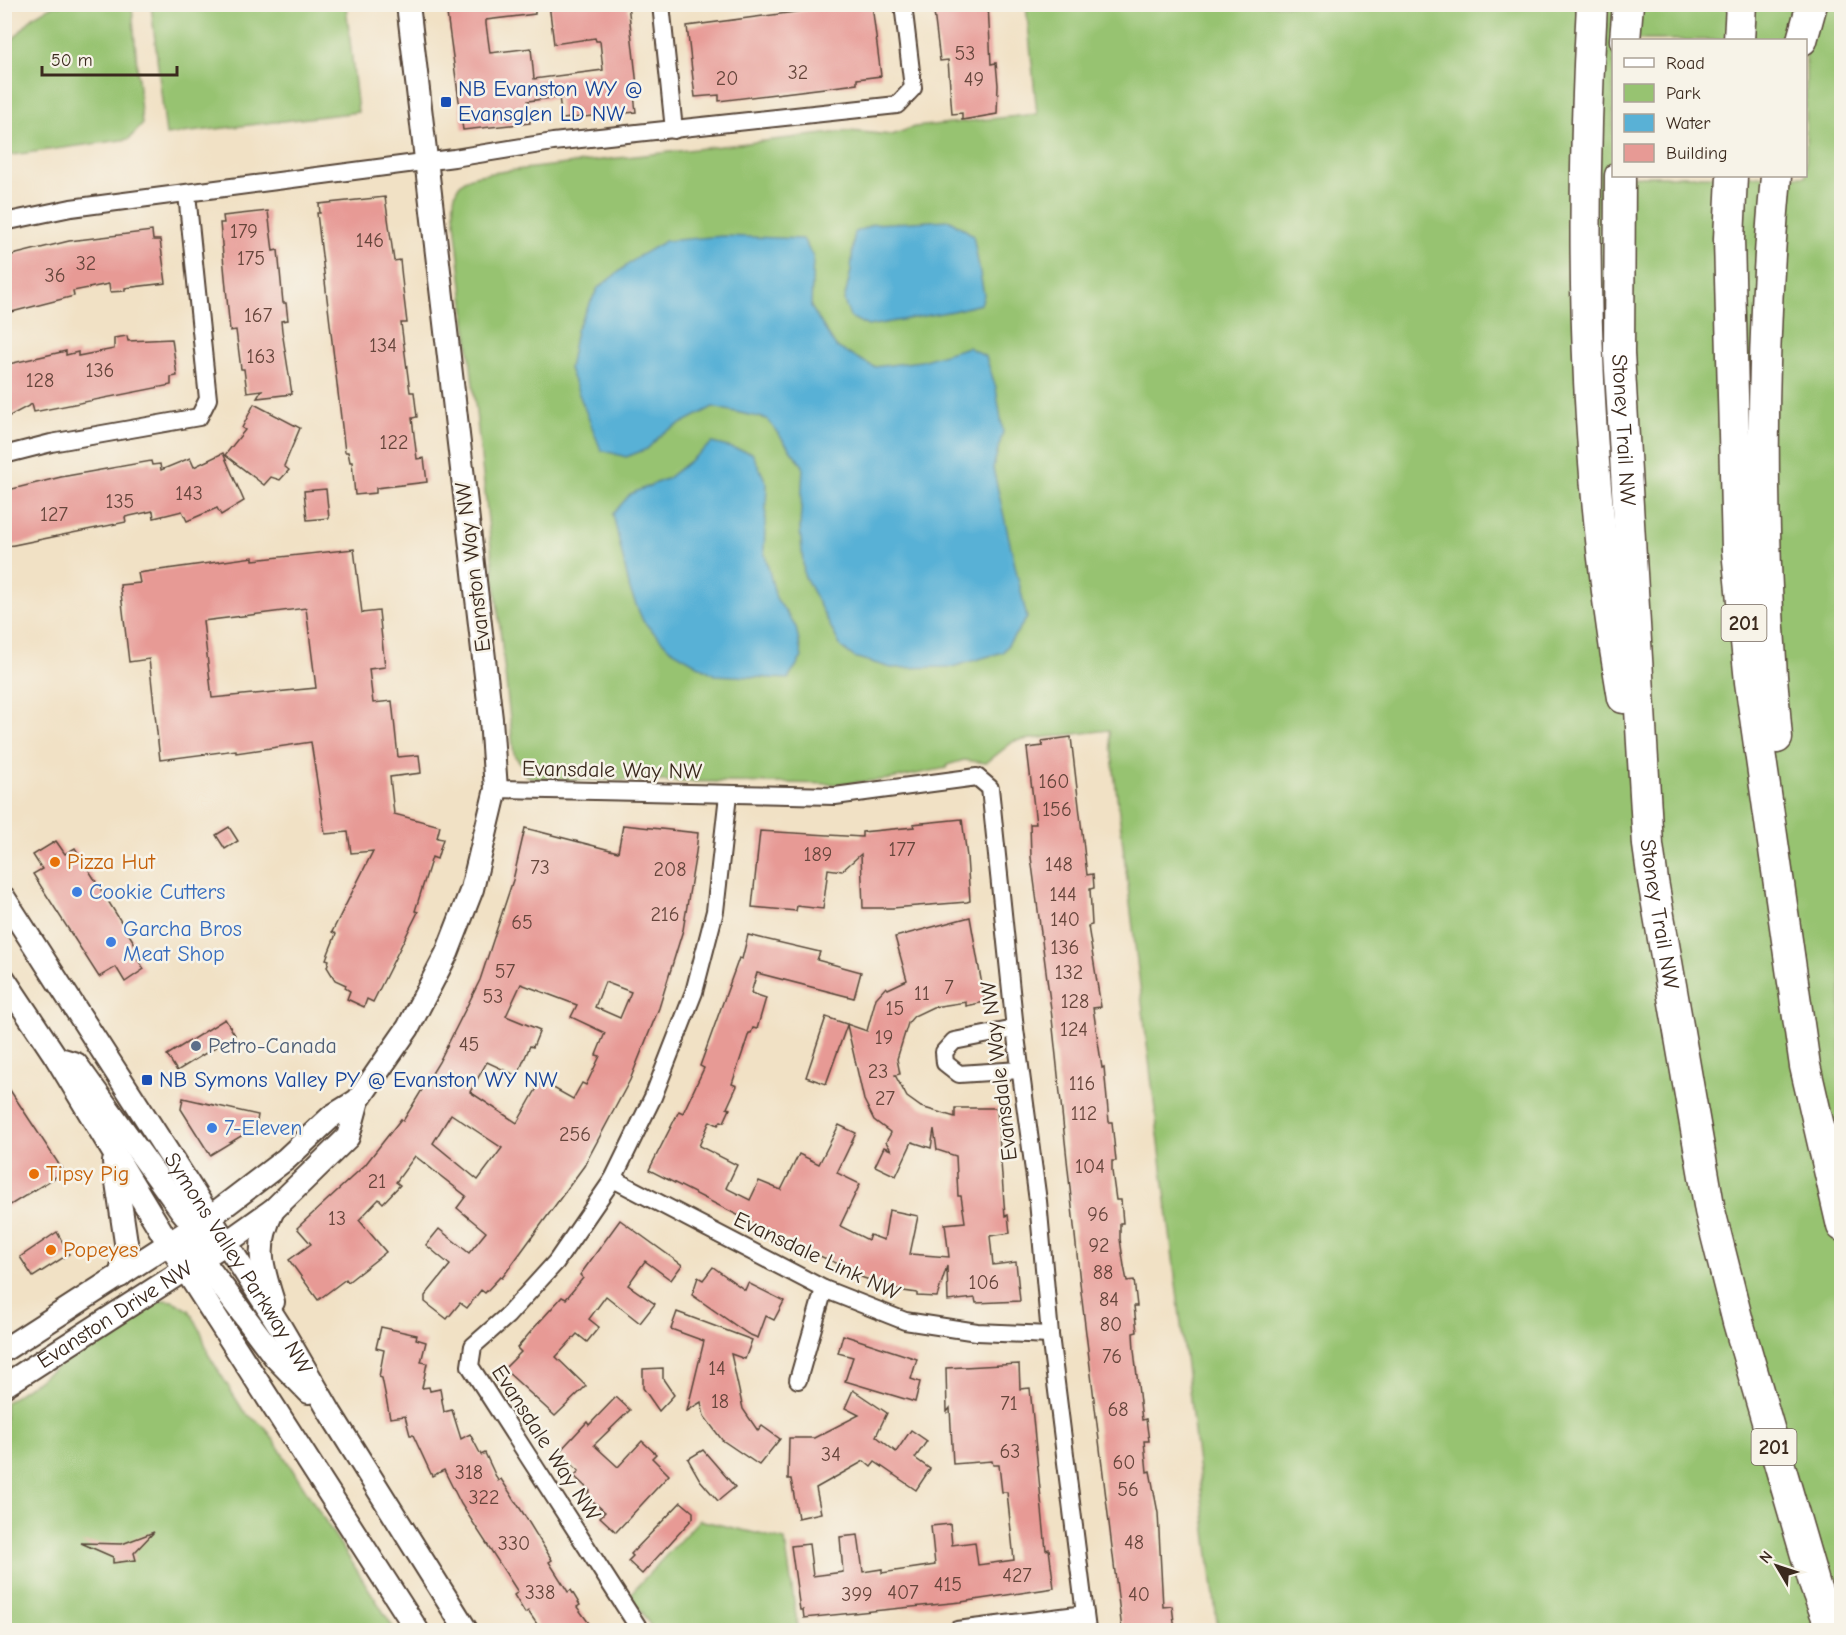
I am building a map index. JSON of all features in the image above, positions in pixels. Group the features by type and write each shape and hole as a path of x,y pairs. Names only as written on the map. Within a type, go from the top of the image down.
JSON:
{"highway":[{"path":"1592,4 1586,105 1589,363 1609,620 1648,845"},
{"path":"1625,39 1628,4"},
{"path":"1739,39 1741,4"},
{"path":"1802,39 1812,4"},
{"name":"Stoney Trail NW","path":"1620,177 1619,353 1648,845 1710,1211 1738,1322 1815,1586 1832,1630"},
{"name":"201","path":"1732,177 1729,239 1737,550 1750,682 1805,1066 1842,1226"},
{"path":"1776,177 1765,326 1765,569 1771,669 1805,1066"}],"main road":[{"name":"Evanston Way NW","path":"226,1243 274,1209 348,1137 358,1100 408,1028 447,953 472,889 496,789 491,719 408,4"},
{"name":"Symons Valley Parkway NW","path":"4,898 47,962 202,1223"},
{"path":"4,919 47,962"},
{"name":"Symons Valley Parkway NW","path":"4,979 56,1057 169,1244 192,1263 417,1630"},
{"path":"56,1057 76,1064 202,1223 204,1238 226,1243"},
{"name":"Evanston Way NW","path":"202,1223 286,1159 332,1116 358,1100"},
{"path":"113,1154 127,1250 120,1276"},
{"path":"274,1209 263,1231 261,1248 264,1275 281,1328"},
{"name":"Evanston Drive NW","path":"4,1350 202,1223"},
{"name":"Symons Valley Parkway NW","path":"226,1243 281,1328 331,1414 466,1630"},
{"name":"Evanston Drive NW","path":"4,1386 226,1243"},
{"path":"192,1263 275,1357 331,1414"}],"street":[{"path":"661,4 674,130"},
{"path":"4,222 71,208 187,194 553,142 897,105 913,88 903,4"},
{"path":"4,455 51,443 199,417 208,399 187,194"},
{"name":"Evansdale Way NW","path":"496,789 835,796 976,777 990,788 1015,1029 1038,1201 1050,1335 1086,1622 957,1630"},
{"name":"Evansdale Way NW","path":"640,1630 470,1366 473,1346 507,1316 556,1262 613,1179 653,1097 694,992 720,887 728,795"},
{"path":"1015,1029 954,1041 944,1052 945,1063 959,1074 1020,1070"},
{"name":"Evansdale Link NW","path":"613,1179 824,1289 904,1321 976,1332 1050,1335"},
{"path":"798,1380 824,1289"}],"green space":[{"path":"54,5 132,7 142,125 129,139 5,156 5,48 34,16"},
{"path":"151,5 346,5 358,112 166,135"},
{"path":"1026,5 1841,5 1841,1630 1218,1630 1109,730 1014,741 986,763 964,760 947,765 947,768 891,779 838,784 536,779 525,775 527,771 514,755 454,213 456,190 461,183 475,176 507,171 850,131 892,135 914,127 1037,114"},
{"path":"163,1300 173,1301 189,1310 201,1331 208,1354 244,1412 266,1428 395,1630 5,1630 5,1403 144,1307"},
{"path":"699,1520 785,1540 798,1630 653,1630 630,1594"}],"water":[{"path":"950,220 973,235 984,295 981,304 868,326 850,317 844,301 851,271 854,233 873,224"},
{"path":"723,236 803,239 813,257 811,307 836,347 874,367 921,361 968,347 986,357 996,388 1003,432 993,468 1027,618 1003,652 952,667 891,668 854,657 841,647 804,575 800,528 803,466 767,419 713,407 663,433 647,449 626,457 601,450 569,369 576,330 598,288 639,256 665,241"},
{"path":"712,443 752,453 767,484 764,551 776,598 796,627 802,657 788,679 715,675 670,649 643,621 630,590 613,514 630,494 668,478"}],"building":[{"path":"535,4 535,14 486,20 490,53 531,48 534,79 603,70 600,41 596,41 595,38 554,44 549,4 628,4 637,86 633,86 636,112 562,119 559,97 528,101 530,123 463,130 446,6"},
{"path":"933,4 988,4 991,64 996,63 998,85 997,114 962,120 962,113 952,114 948,60 940,61"},
{"path":"849,5 850,8 872,5 881,76 857,79 857,84 719,101 719,95 695,97 687,26"},
{"path":"385,197 394,261 400,260 407,323 401,323 410,392 414,392 417,417 412,418 417,459 424,458 427,482 376,488 376,493 355,495 352,462 350,462 348,452 345,452 317,213 320,213 319,204"},
{"path":"268,211 273,251 278,250 283,303 286,303 288,320 281,321 292,394 257,398 262,390 247,392 244,369 241,369 236,330 230,331 220,223 224,223 223,216"},
{"path":"152,231 153,240 160,240 166,283 110,292 109,284 73,291 74,296 4,314 4,257 69,241"},
{"path":"127,336 128,341 172,339 177,376 171,377 171,385 34,412 32,404 4,419 4,365 66,351 66,355 78,352 78,356 114,349 114,338"},
{"path":"254,404 300,428 284,466 289,470 280,480 271,477 264,485 225,455 245,430 242,428"},
{"path":"223,453 244,501 221,515 217,508 187,521 182,511 154,518 153,511 125,517 126,522 4,547 4,491 61,477 151,461 152,465 160,464 161,470 190,458 194,467"},
{"path":"326,489 329,518 307,520 304,491"},
{"path":"354,549 362,613 379,611 385,667 369,669 373,703 392,701 398,757 419,755 421,773 390,777 394,814 440,826 437,838 443,839 437,859 432,857 415,911 418,912 373,1002 367,999 364,1007 347,999 350,991 345,988 346,985 335,980 327,967 329,960 326,959 336,934 332,932 373,851 351,853 348,832 325,834 311,742 236,753 236,750 160,760 149,659 129,662 120,585 140,583 138,573 253,557 253,560","holes":["306,608 316,688 212,698 203,621"]},
{"path":"1071,737 1087,875 1093,874 1094,888 1090,889 1092,925 1088,926 1101,1007 1093,1008 1102,1068 1104,1067 1109,1122 1112,1122 1116,1161 1112,1161 1112,1171 1116,1200 1121,1200 1123,1223 1120,1223 1120,1239 1124,1266 1127,1281 1134,1280 1137,1332 1133,1333 1134,1350 1142,1420 1146,1419 1149,1441 1144,1441 1147,1472 1150,1471 1158,1513 1163,1607 1172,1606 1175,1630 1122,1630 1081,1292 1051,1009 1031,857 1030,824 1036,824 1027,748 1043,746 1042,741"},
{"path":"962,819 970,901 892,908 863,908 861,854 842,871 828,869 823,909 797,906 796,911 752,907 760,831 862,837 862,832"},
{"path":"623,825 698,833 683,930 659,1008 630,1080 584,1166 502,1278 500,1277 485,1293 481,1290 467,1308 460,1303 447,1319 425,1302 425,1296 450,1265 426,1245 439,1229 469,1253 486,1232 457,1208 466,1196 415,1156 396,1182 400,1185 383,1203 379,1199 359,1220 386,1252 348,1282 346,1279 318,1300 289,1260 311,1244 297,1228 365,1165 401,1119 403,1121 439,1062 480,980 513,880 525,828 618,852","holes":["605,982 631,992 620,1018 595,1007","521,984 577,1005 571,1017 605,1033 596,1055 600,1056 586,1085 582,1083 573,1099 541,1081 517,1123 470,1092 487,1062 517,1076 530,1046 533,1047 540,1030 506,1016","451,1114 502,1148 478,1180 433,1143"]},
{"path":"229,827 238,841 225,849 216,835"},
{"path":"56,841 65,854 75,848 140,952 135,955 144,969 125,982 116,967 99,977 33,874 42,869 33,855"},
{"path":"970,917 985,1002 966,1006 966,1002 933,1007 914,1016 908,1023 897,1059 900,1074 895,1075 907,1097 921,1107 955,1117 955,1108 997,1108 1005,1216 1008,1215 1010,1233 990,1236 993,1265 1016,1262 1020,1301 976,1303 975,1298 948,1301 947,1266 937,1297 917,1296 917,1293 890,1289 890,1287 858,1276 860,1273 808,1251 649,1170 679,1111 683,1113 704,1068 700,1066 739,958 742,959 748,935 820,952 817,960 861,972 854,998 757,973 751,993 766,998 757,1029 753,1028 749,1033 732,1084 737,1086 727,1108 730,1109 724,1122 721,1121 718,1125 710,1121 699,1146 737,1165 726,1188 750,1200 759,1181 781,1190 799,1154 819,1164 839,1125 856,1133 837,1173 860,1184 840,1226 868,1240 870,1235 884,1240 889,1210 918,1216 910,1254 949,1257 945,1224 965,1222 961,1196 958,1196 956,1156 937,1150 934,1129 931,1148 912,1142 896,1176 875,1166 884,1147 891,1150 886,1142 891,1133 874,1120 864,1100 847,1025 826,1084 806,1077 826,1017 867,1031 876,998 886,987 888,989 907,980 895,937"},
{"path":"225,1019 235,1035 177,1071 167,1055"},
{"path":"4,1081 64,1172 4,1209"},
{"path":"183,1098 258,1115 256,1127 210,1155 181,1109"},
{"path":"620,1220 682,1265 671,1280 645,1261 628,1285 655,1304 640,1323 606,1296 589,1319 599,1327 587,1342 577,1334 556,1357 586,1386 555,1416 504,1369 521,1352 517,1348 533,1329 562,1297 566,1299 583,1278 580,1275"},
{"path":"57,1232 69,1254 33,1277 20,1257"},
{"path":"713,1267 745,1290 748,1283 784,1301 774,1320 766,1316 758,1338 748,1334 692,1295 698,1277 703,1280"},
{"path":"677,1312 752,1340 745,1359 731,1354 743,1409 758,1431 762,1426 780,1439 759,1465 722,1440 704,1416 701,1402 687,1411 704,1341 671,1329"},
{"path":"381,1327 417,1335 416,1339 426,1342 421,1362 427,1363 422,1388 429,1387 430,1391 440,1389 444,1412 452,1410 461,1439 470,1434 481,1455 485,1453 498,1481 501,1479 523,1513 552,1560 549,1562 568,1592 571,1590 580,1605 577,1607 594,1630 541,1630 528,1611 525,1613 514,1595 518,1592 461,1504 444,1470 432,1476 413,1435 410,1435 405,1416 390,1418 382,1378 379,1377 384,1350 376,1348"},
{"path":"843,1335 917,1359 911,1379 920,1382 915,1402 845,1381 853,1357 838,1353"},
{"path":"1019,1364 1020,1389 1030,1388 1046,1550 1049,1549 1054,1588 961,1602 804,1618 803,1610 800,1610 791,1546 809,1544 813,1576 843,1572 840,1537 858,1535 863,1572 882,1569 882,1573 935,1565 931,1526 950,1524 952,1545 975,1542 978,1565 1014,1560 1007,1492 1002,1492 999,1465 993,1465 992,1461 953,1464 950,1408 947,1412 946,1368"},
{"path":"663,1368 663,1379 674,1395 659,1411 643,1388 643,1369"},
{"path":"853,1390 887,1413 876,1436 896,1452 911,1430 927,1441 915,1458 930,1469 916,1490 875,1462 871,1467 864,1461 816,1488 821,1513 798,1518 791,1479 788,1479 789,1438 814,1438 859,1415 845,1408"},
{"path":"616,1397 630,1410 594,1445 618,1467 642,1441 656,1454 652,1458 669,1475 616,1532 600,1517 605,1512 586,1495 590,1491 574,1476 579,1471 559,1452 587,1422 589,1425"},
{"path":"703,1450 735,1487 718,1501 700,1480 688,1459"},
{"path":"681,1502 693,1512 693,1518 642,1574 628,1561 633,1556 631,1554"},
{"path":"154,1532 134,1553 136,1560 113,1563 113,1557 81,1543 122,1544"}],"place":[{"name":"NB Evanston WY @ Evansglen LD NW","path":"446,102"},
{"name":"Pizza Hut","path":"55,862"},
{"name":"Cookie Cutters","path":"77,892"},
{"name":"Garcha Bros Meat Shop","path":"111,942"},
{"name":"Petro-Canada","path":"196,1046"},
{"name":"NB Symons Valley PY @ Evanston WY NW","path":"147,1080"},
{"name":"7-Eleven","path":"212,1128"},
{"name":"Tipsy Pig","path":"34,1174"},
{"name":"Popeyes","path":"51,1250"}]}
